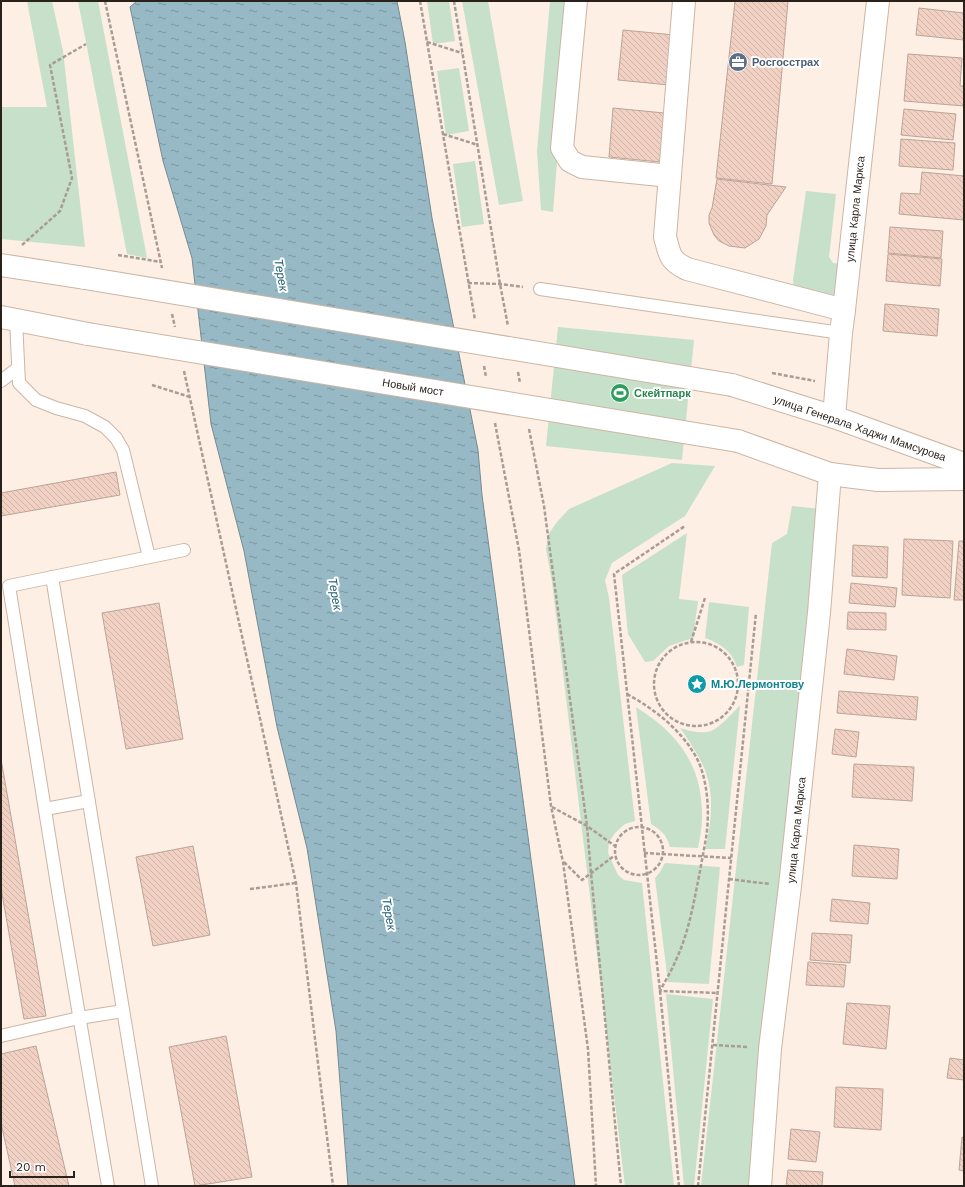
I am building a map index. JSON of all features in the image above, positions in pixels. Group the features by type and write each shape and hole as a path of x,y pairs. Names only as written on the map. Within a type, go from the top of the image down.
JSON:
{"main road":[{"path":"576,1 562,148 570,161 582,167 670,176"},
{"path":"684,1 665,237 670,256 677,264 687,268 844,310"},
{"name":"улица Карла Маркса","path":"834,416 841,333 878,1"},
{"name":"улица Генерала Хаджи Мамсурова","path":"1,265 732,385 834,416 964,464"},
{"name":"Новый мост","path":"8,318 88,334 738,441"},
{"name":"улица Генерала Хаджи Мамсурова","path":"738,441 830,474 878,480 964,479"},
{"name":"улица Карла Маркса","path":"760,1186 770,1049 790,886 819,613 830,474"}],"lane":[{"path":"540,289 841,333"},
{"path":"8,318 18,368 19,383 36,400 56,408 84,416 106,427 116,438 123,450 149,557"},
{"path":"1,381 18,368"},
{"path":"108,1186 79,1018 9,586 184,550"},
{"path":"52,577 152,1186"},
{"path":"45,809 89,801"},
{"path":"1,1036 79,1018 123,1011"}],"path":[{"path":"105,1 163,270"},
{"path":"420,1 475,321"},
{"path":"454,1 500,284 509,330"},
{"path":"427,42 462,53"},
{"path":"20,246 60,211 72,178 50,65 86,44"},
{"path":"443,134 478,145"},
{"path":"118,255 161,262"},
{"path":"468,283 500,284 540,289"},
{"path":"171,307 175,329"},
{"path":"482,359 487,382"},
{"path":"184,367 296,883 334,1186"},
{"path":"517,368 520,383"},
{"path":"770,373 837,384"},
{"path":"152,385 190,397"},
{"path":"494,420 519,550 551,806 563,862 588,1049 596,1186"},
{"path":"528,422 544,506 588,826 591,873 621,1186"},
{"path":"679,1186 660,991 614,574 686,526"},
{"path":"691,642 705,598"},
{"path":"698,1186 756,613"},
{"path":"691,642 706,643 719,649 730,659 737,672 738,687 735,702 726,714 714,723 700,727 685,726 672,720 661,710 654,696 653,681 656,667 664,654 677,646 691,642"},
{"path":"627,694 646,704 669,724 681,736 695,755 703,775 707,804 706,836 696,894 686,933 676,961 660,991"},
{"path":"669,724 672,720"},
{"path":"551,806 588,826 615,846"},
{"path":"634,827 641,827 649,829 660,839 663,847 663,854 658,867 646,875 638,876 622,870 614,856 617,839 627,830 634,827"},
{"path":"644,853 731,858"},
{"path":"563,862 582,880 614,856"},
{"path":"729,879 790,886"},
{"path":"250,889 296,883"},
{"path":"660,991 718,992"},
{"path":"713,1044 770,1049"}],"green space":[{"path":"27,1 52,1 63,51 85,247 1,239 1,107 47,107"},
{"path":"78,1 98,1 147,258 127,254"},
{"path":"427,1 449,1 455,41 433,44"},
{"path":"462,1 488,1 523,201 499,205"},
{"path":"550,1 570,1 553,212 541,210 537,151"},
{"path":"459,68 469,131 446,135 437,71"},
{"path":"475,161 484,224 462,227 453,164"},
{"path":"806,191 836,194 829,257 833,263 840,264 836,299 794,289 793,280"},
{"name":"Скейтпарк","path":"558,327 694,340 682,460 546,446"},
{"path":"672,463 715,466 685,516 612,563 605,580 609,598 635,821 625,824 615,833 609,842 608,853 618,875 624,880 642,883 674,1186 625,1186 552,582 546,549 548,535 569,509"},
{"path":"792,506 821,509 752,1186 701,1186 772,543 787,534"},
{"path":"687,533 679,599 698,601 693,638 669,646 653,661 645,662 628,634 622,575"},
{"path":"709,602 749,607 744,665 737,667 732,656 725,648 716,642 705,638"},
{"path":"740,705 725,849 705,849 711,812 709,785 702,764 680,728 700,732 711,731 730,716"},
{"path":"636,707 665,728 686,753 693,767 701,799 702,822 698,848 670,847 663,833 651,824"},
{"path":"665,863 720,867 709,984 668,982 655,878"},
{"path":"666,994 713,999 694,1186 684,1186"}],"water":[{"name":"Терек","path":"137,1 397,1 405,42 432,218 478,450 482,495 575,1186 348,1186 336,1031 307,848 277,727 244,551 211,424 192,258 163,161 130,7"}],"building":[{"path":"735,1 788,1 772,184 716,178"},
{"path":"919,8 964,13 964,40 916,35"},
{"path":"623,30 674,35 669,85 618,80"},
{"path":"908,54 962,58 960,86 964,86 964,106 904,101"},
{"path":"613,108 664,113 660,162 609,157"},
{"path":"904,109 956,114 953,140 901,135"},
{"path":"901,139 955,143 953,170 899,166"},
{"path":"922,172 964,176 964,220 899,214 901,193 920,194"},
{"path":"717,179 786,187 767,215 766,226 759,239 745,248 729,246 719,241 714,235 709,223 709,215 712,208"},
{"path":"890,227 943,231 941,258 888,253"},
{"path":"888,254 942,259 940,286 886,281"},
{"path":"885,304 939,309 937,336 883,331"},
{"path":"116,472 120,495 1,516 1,493"},
{"path":"904,539 953,541 950,598 902,595"},
{"path":"959,541 964,541 964,600 954,600"},
{"path":"853,545 888,547 887,578 852,576"},
{"path":"851,583 897,588 895,607 849,603"},
{"path":"159,603 183,739 126,749 102,613"},
{"path":"848,612 886,613 886,630 847,629"},
{"path":"847,649 897,656 894,680 844,674"},
{"path":"839,691 918,697 916,720 837,713"},
{"path":"835,729 859,732 856,757 832,754"},
{"path":"1,759 46,1016 24,1019 1,888"},
{"path":"854,764 914,767 912,801 852,797"},
{"path":"854,845 899,849 897,879 852,876"},
{"path":"193,846 210,935 153,946 136,857"},
{"path":"832,899 870,903 868,924 830,921"},
{"path":"812,933 852,935 850,963 810,960"},
{"path":"808,962 846,965 844,987 806,985"},
{"path":"847,1003 890,1006 886,1049 843,1044"},
{"path":"226,1036 252,1177 195,1186 169,1047"},
{"path":"36,1046 69,1186 15,1186 1,1123 1,1054"},
{"path":"950,1058 964,1060 964,1080 947,1078"},
{"path":"836,1087 883,1089 881,1130 834,1127"},
{"path":"791,1129 820,1132 816,1162 788,1159"},
{"path":"962,1137 964,1138 964,1171 959,1170"},
{"path":"788,1170 823,1172 822,1186 786,1186"}],"place":[{"name":"Росгосстрах","path":"738,62"},
{"name":"Скейтпарк","path":"620,393"},
{"name":"М.Ю.Лермонтову","path":"697,684"}]}
